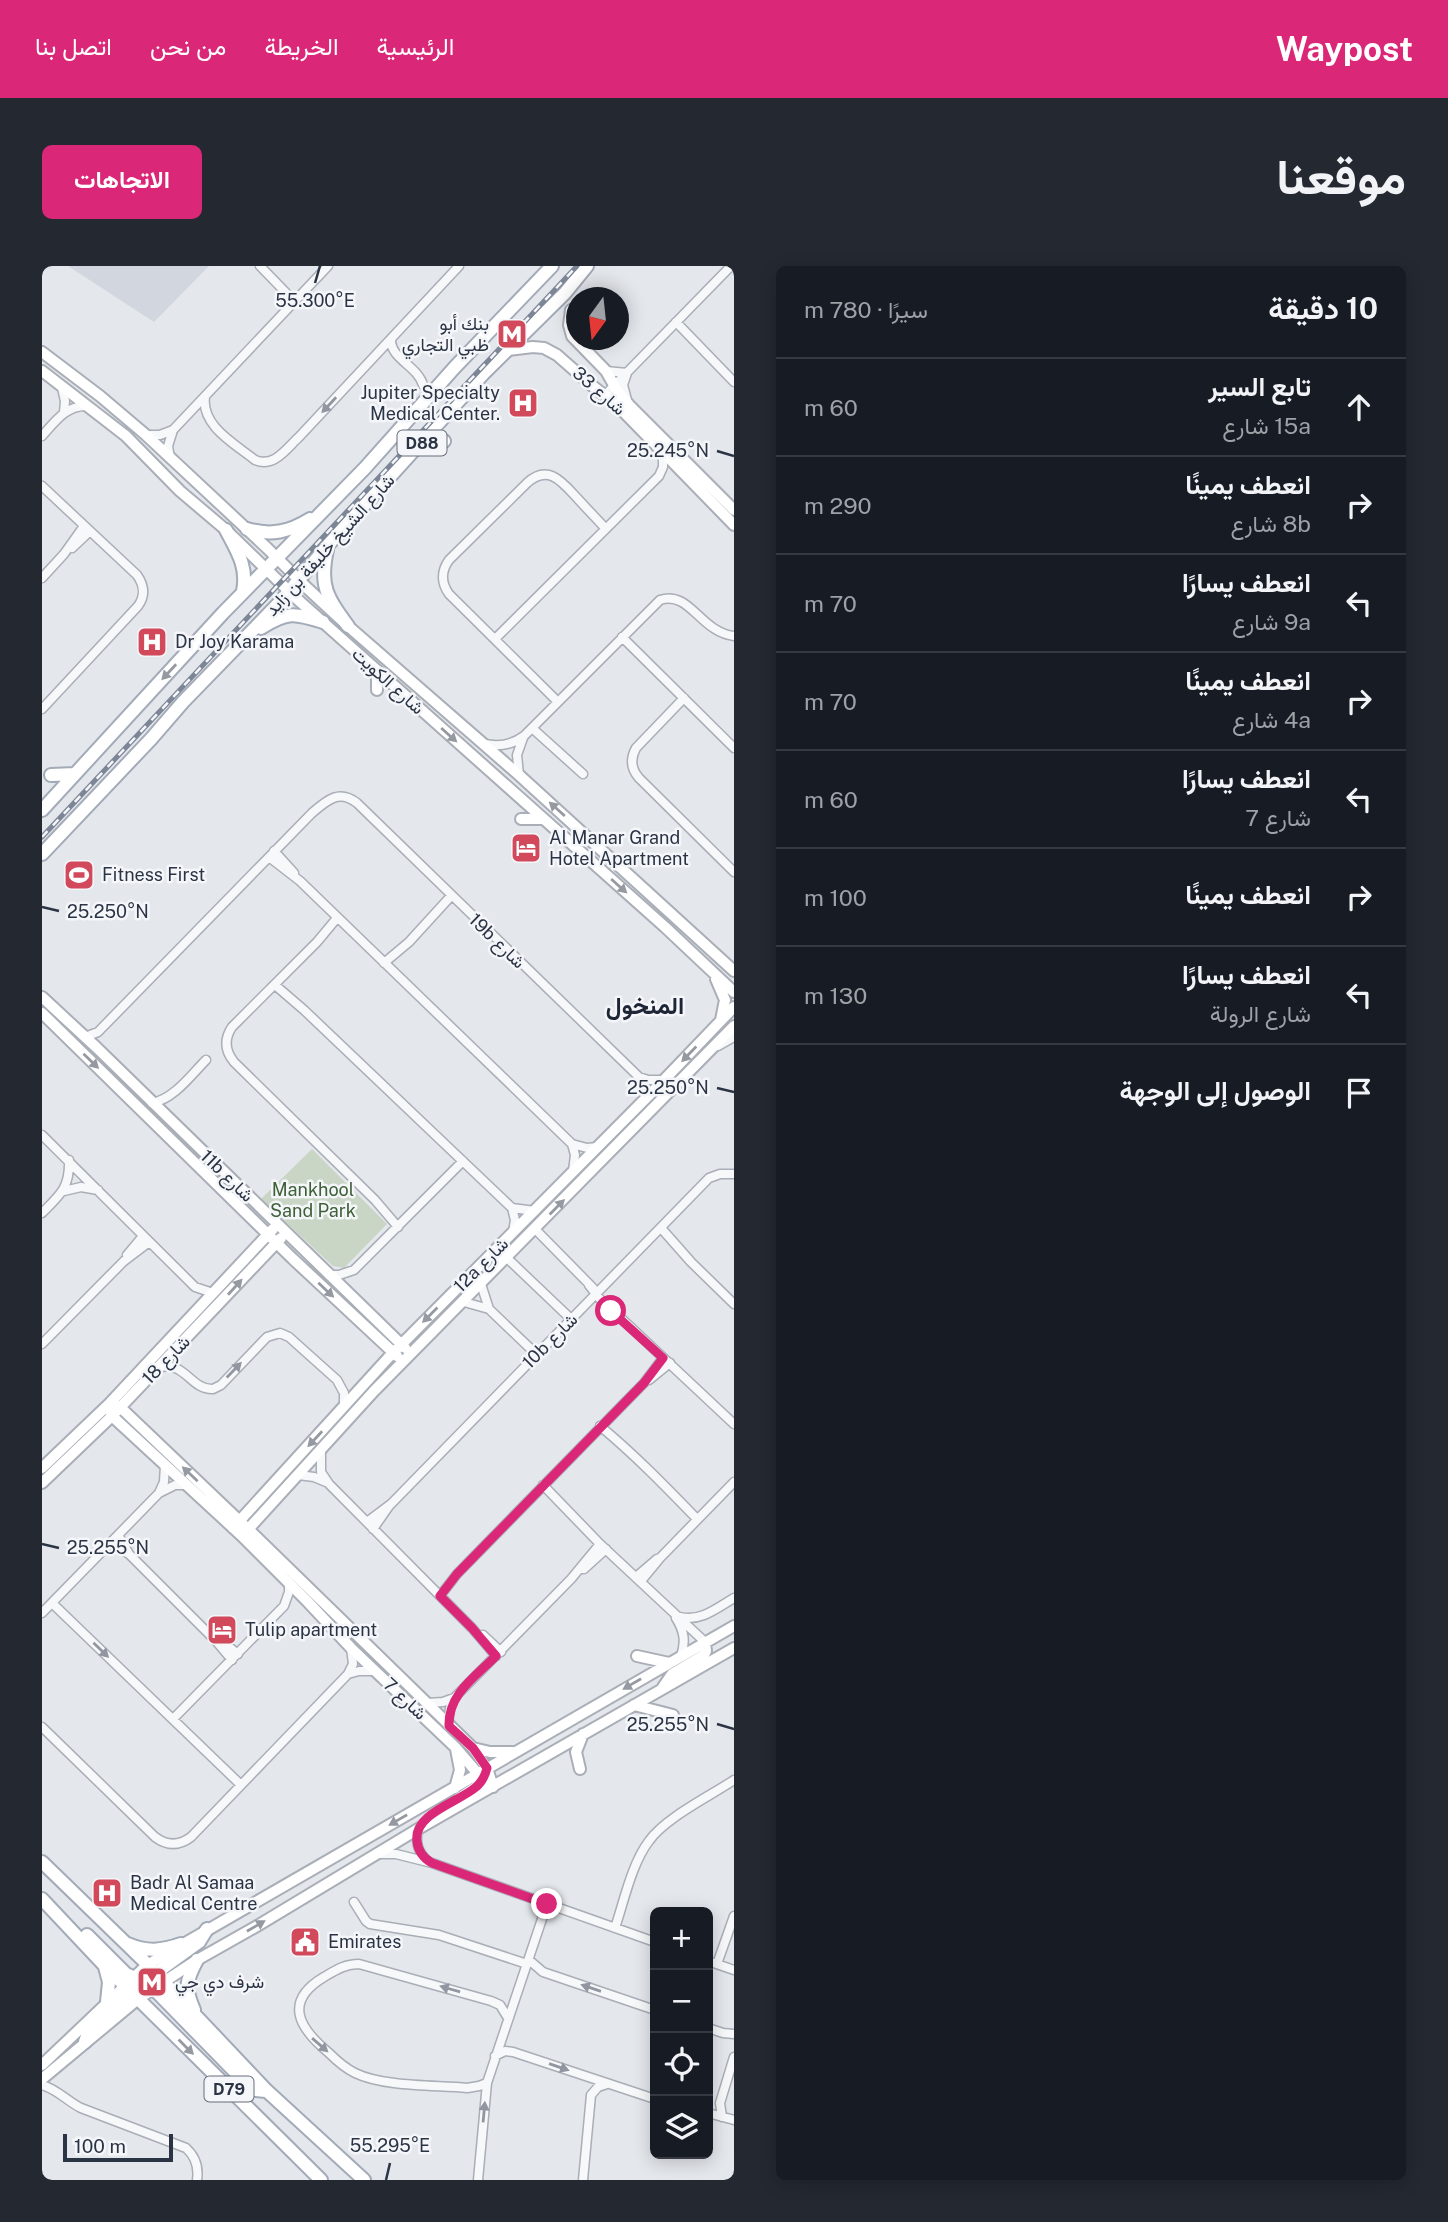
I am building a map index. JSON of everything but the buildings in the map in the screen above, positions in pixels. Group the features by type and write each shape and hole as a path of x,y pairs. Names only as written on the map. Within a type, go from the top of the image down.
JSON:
{"main road":[{"name":"شارع الشيخ خليفة بن زايد","path":"42,810 552,266"},
{"name":"شارع الشيخ خليفة بن زايد","path":"42,854 289,591 328,545 508,350 565,293 587,266"},
{"path":"419,446 444,441"},
{"path":"247,529 263,533 283,532 328,507"},
{"path":"226,530 244,568 243,593"},
{"path":"328,545 323,583 328,597 348,626"},
{"path":"246,637 288,614 323,622"},
{"path":"51,775 75,775"},
{"name":"D79","path":"42,1862 122,1941 143,1983 321,2180"},
{"name":"D79","path":"42,1899 105,1966 143,1983 198,2020 267,2091 364,2180"},
{"path":"54,1913 62,1913 68,1917 127,1975 143,1983 247,2084 256,2090 267,2091"},
{"path":"85,2042 89,2030 143,1983 199,1942 207,1929"},
{"path":"122,1941 136,1948 150,1950 181,1944"},
{"path":"197,1960 186,1987 198,2020"},
{"path":"105,1966 109,1982 107,2002"}],"street":[{"path":"146,435 160,435 173,430 328,266"},
{"path":"205,397 206,415 214,425 255,460 260,463 271,462 299,437 459,266"},
{"path":"605,395 732,266"},
{"path":"263,269 279,280 297,300"},
{"path":"676,322 734,382"},
{"path":"391,339 394,351 417,373 423,385"},
{"name":"شارع 33","path":"508,350 533,347 549,350 557,355 605,395 734,525"},
{"name":"شارع 33","path":"586,350 606,371 630,406 734,510"},
{"name":"شارع الكويت","path":"42,352 146,435 348,626 485,744 734,971"},
{"name":"شارع الكويت","path":"42,371 126,436 180,491 226,530 289,591 734,992"},
{"path":"606,371 627,373"},
{"path":"627,373 624,389 630,406"},
{"path":"59,383 65,395 64,412"},
{"path":"42,436 64,412 78,406 91,407"},
{"path":"170,458 168,446 173,430"},
{"path":"659,476 663,467 663,453"},
{"path":"163,472 180,483 186,479 187,472"},
{"path":"496,638 659,476 668,472 683,472"},
{"path":"557,701 446,590 443,574 446,564 453,556 537,476 549,475 561,480 605,528"},
{"path":"42,486 137,575 143,585 144,596 138,606 42,709"},
{"path":"42,578 87,529"},
{"path":"485,744 503,745 524,736 660,600 674,598 683,601 711,628 734,636"},
{"path":"622,637 734,748"},
{"path":"377,670 377,690"},
{"path":"684,698 636,748 632,758 633,769 734,872"},
{"path":"532,728 583,774"},
{"path":"519,775 517,755 524,736"},
{"name":"19b شارع","path":"271,854 327,800 340,796 349,798 639,1077"},
{"path":"520,819 544,819"},
{"path":"85,1037 99,1032 271,854 572,1144 582,1148 597,1147"},
{"path":"386,966 454,899"},
{"path":"340,920 229,1032 226,1045 234,1062 400,1225"},
{"path":"711,971 725,1000 721,1021"},
{"path":"277,983 512,1208 515,1220 513,1233"},
{"name":"11b شارع","path":"42,997 390,1333 397,1348"},
{"name":"12a شارع","path":"241,1528 253,1506 379,1367 734,1007"},
{"name":"11b شارع","path":"42,1013 293,1259 378,1337 397,1348 407,1358"},
{"name":"12a شارع","path":"241,1528 260,1516 374,1391 733,1031"},
{"path":"96,1047 99,1032"},
{"path":"151,1102 170,1095 206,1060"},
{"path":"639,1077 654,1081 664,1080"},
{"path":"639,1077 643,1101"},
{"path":"166,1117 166,1105 170,1095"},
{"path":"42,1135 195,1287 213,1293"},
{"path":"572,1144 575,1160 573,1171"},
{"path":"42,1213 64,1191 69,1160"},
{"path":"329,1275 354,1270 465,1163"},
{"name":"10b شارع","path":"370,1526 709,1178 720,1174 734,1174"},
{"path":"64,1191 81,1187 98,1190"},
{"path":"512,1208 534,1212"},
{"path":"253,1248 257,1236 255,1221"},
{"name":"شارع 18","path":"42,1483 112,1408 197,1309 277,1225"},
{"path":"535,1229 589,1285 607,1308 624,1320 734,1424"},
{"path":"659,1230 734,1304"},
{"name":"شارع 18","path":"42,1468 157,1368 257,1261 286,1234"},
{"path":"42,1344 146,1239"},
{"path":"257,1261 274,1256 293,1259"},
{"path":"507,1258 570,1320"},
{"path":"348,1294 354,1270"},
{"path":"481,1284 489,1309 534,1356"},
{"path":"195,1287 197,1309"},
{"path":"464,1302 489,1309"},
{"path":"157,1368 176,1368 205,1389 213,1389 267,1337 280,1333 289,1337 337,1380 344,1394 344,1408"},
{"path":"390,1333 412,1333"},
{"path":"378,1337 382,1351 379,1367"},
{"path":"438,1594 666,1360"},
{"name":"شارع 7","path":"112,1408 165,1465 261,1542 473,1748 483,1774"},
{"name":"شارع 7","path":"112,1408 226,1508 289,1582 351,1648 455,1746 493,1787"},
{"path":"603,1424 699,1517"},
{"path":"321,1452 321,1472 328,1484 498,1654"},
{"path":"159,1493 166,1476 165,1465"},
{"path":"298,1475 314,1477 328,1484"},
{"path":"639,1579 734,1482"},
{"path":"42,1613 159,1493 175,1485 187,1485"},
{"path":"541,1487 705,1642 704,1655 672,1674 662,1689"},
{"path":"226,1508 238,1510 253,1506"},
{"path":"260,1516 261,1542"},
{"path":"118,1535 129,1554 235,1657"},
{"path":"110,1543 129,1554"},
{"path":"426,1703 438,1703 454,1698 603,1547"},
{"path":"284,1606 289,1582"},
{"path":"680,1617 691,1619 702,1616 734,1598"},
{"path":"173,1719 284,1606 307,1601"},
{"path":"52,1603 241,1785"},
{"path":"669,1606 684,1635 681,1656"},
{"path":"143,1983 181,1944 483,1774 515,1752 734,1626"},
{"path":"42,1727 155,1837 170,1844 186,1840 348,1674 353,1664 351,1648"},
{"path":"45,2072 107,2002 197,1960 418,1829 734,1648"},
{"path":"637,1656 669,1663"},
{"path":"348,1674 375,1671"},
{"path":"449,1726 449,1714 454,1698"},
{"path":"634,1705 673,1715"},
{"path":"580,1769 576,1752 583,1734"},
{"path":"455,1746 460,1770 455,1788"},
{"path":"473,1748 490,1752 515,1752"},
{"path":"432,1863 418,1849 418,1829 428,1817 470,1792 483,1774"},
{"path":"615,1928 640,1856 653,1835 734,1780"},
{"path":"375,1855 396,1854 432,1863 650,1940"},
{"path":"354,1902 370,1924 431,1933 528,1962 543,1972 650,2008"},
{"path":"480,2178 487,2083 547,1904"},
{"path":"713,1961 734,1916"},
{"path":"713,1963 734,1970"},
{"path":"487,2083 480,2087 467,2088 389,2082 365,2077 351,2071 306,2032 300,2008 310,1987 341,1967 363,1964 496,2003 504,2009 508,2018"},
{"path":"713,2030 734,2034"},
{"path":"45,2072 85,2042"},
{"path":"495,2056 505,2051 513,2052 650,2097"},
{"path":"722,2117 720,2103 734,2057"},
{"path":"45,2072 54,2089"},
{"path":"583,2180 592,2095 598,2087 607,2084"},
{"path":"42,2085 54,2089 81,2108 186,2148 196,2159 197,2180"},
{"path":"713,2114 734,2120"}],"shaded area":[{"path":"68,266 209,266 154,322"}],"green space":[{"name":"Mankhool Sand Park","path":"312,1149 387,1224 344,1268 333,1266 261,1199"}],"railway":[{"path":"42,837 577,266"}],"place":[{"name":"بنك أبو ظبي التجاري","path":"512,334"},
{"name":"Jupiter Specialty Medical Center.","path":"523,403"},
{"name":"Dr Joy Karama","path":"152,642"},
{"name":"Al Manar Grand Hotel Apartment","path":"526,848"},
{"name":"Fitness First","path":"79,875"},
{"name":"Tulip apartment","path":"222,1630"},
{"name":"Badr Al Samaa Medical Centre","path":"107,1893"},
{"name":"Emirates","path":"305,1942"},
{"name":"شرف دي جي","path":"152,1982"}],"district":[{"name":"المنخول","path":"645,1006"}],"route":[{"path":"547,1904 432,1863 426,1860 418,1849 416,1836 421,1825 432,1814 476,1787 483,1780 487,1768 473,1748 449,1726 449,1714 454,1698 496,1656 440,1596 457,1574 644,1383 663,1358 611,1311"}]}
